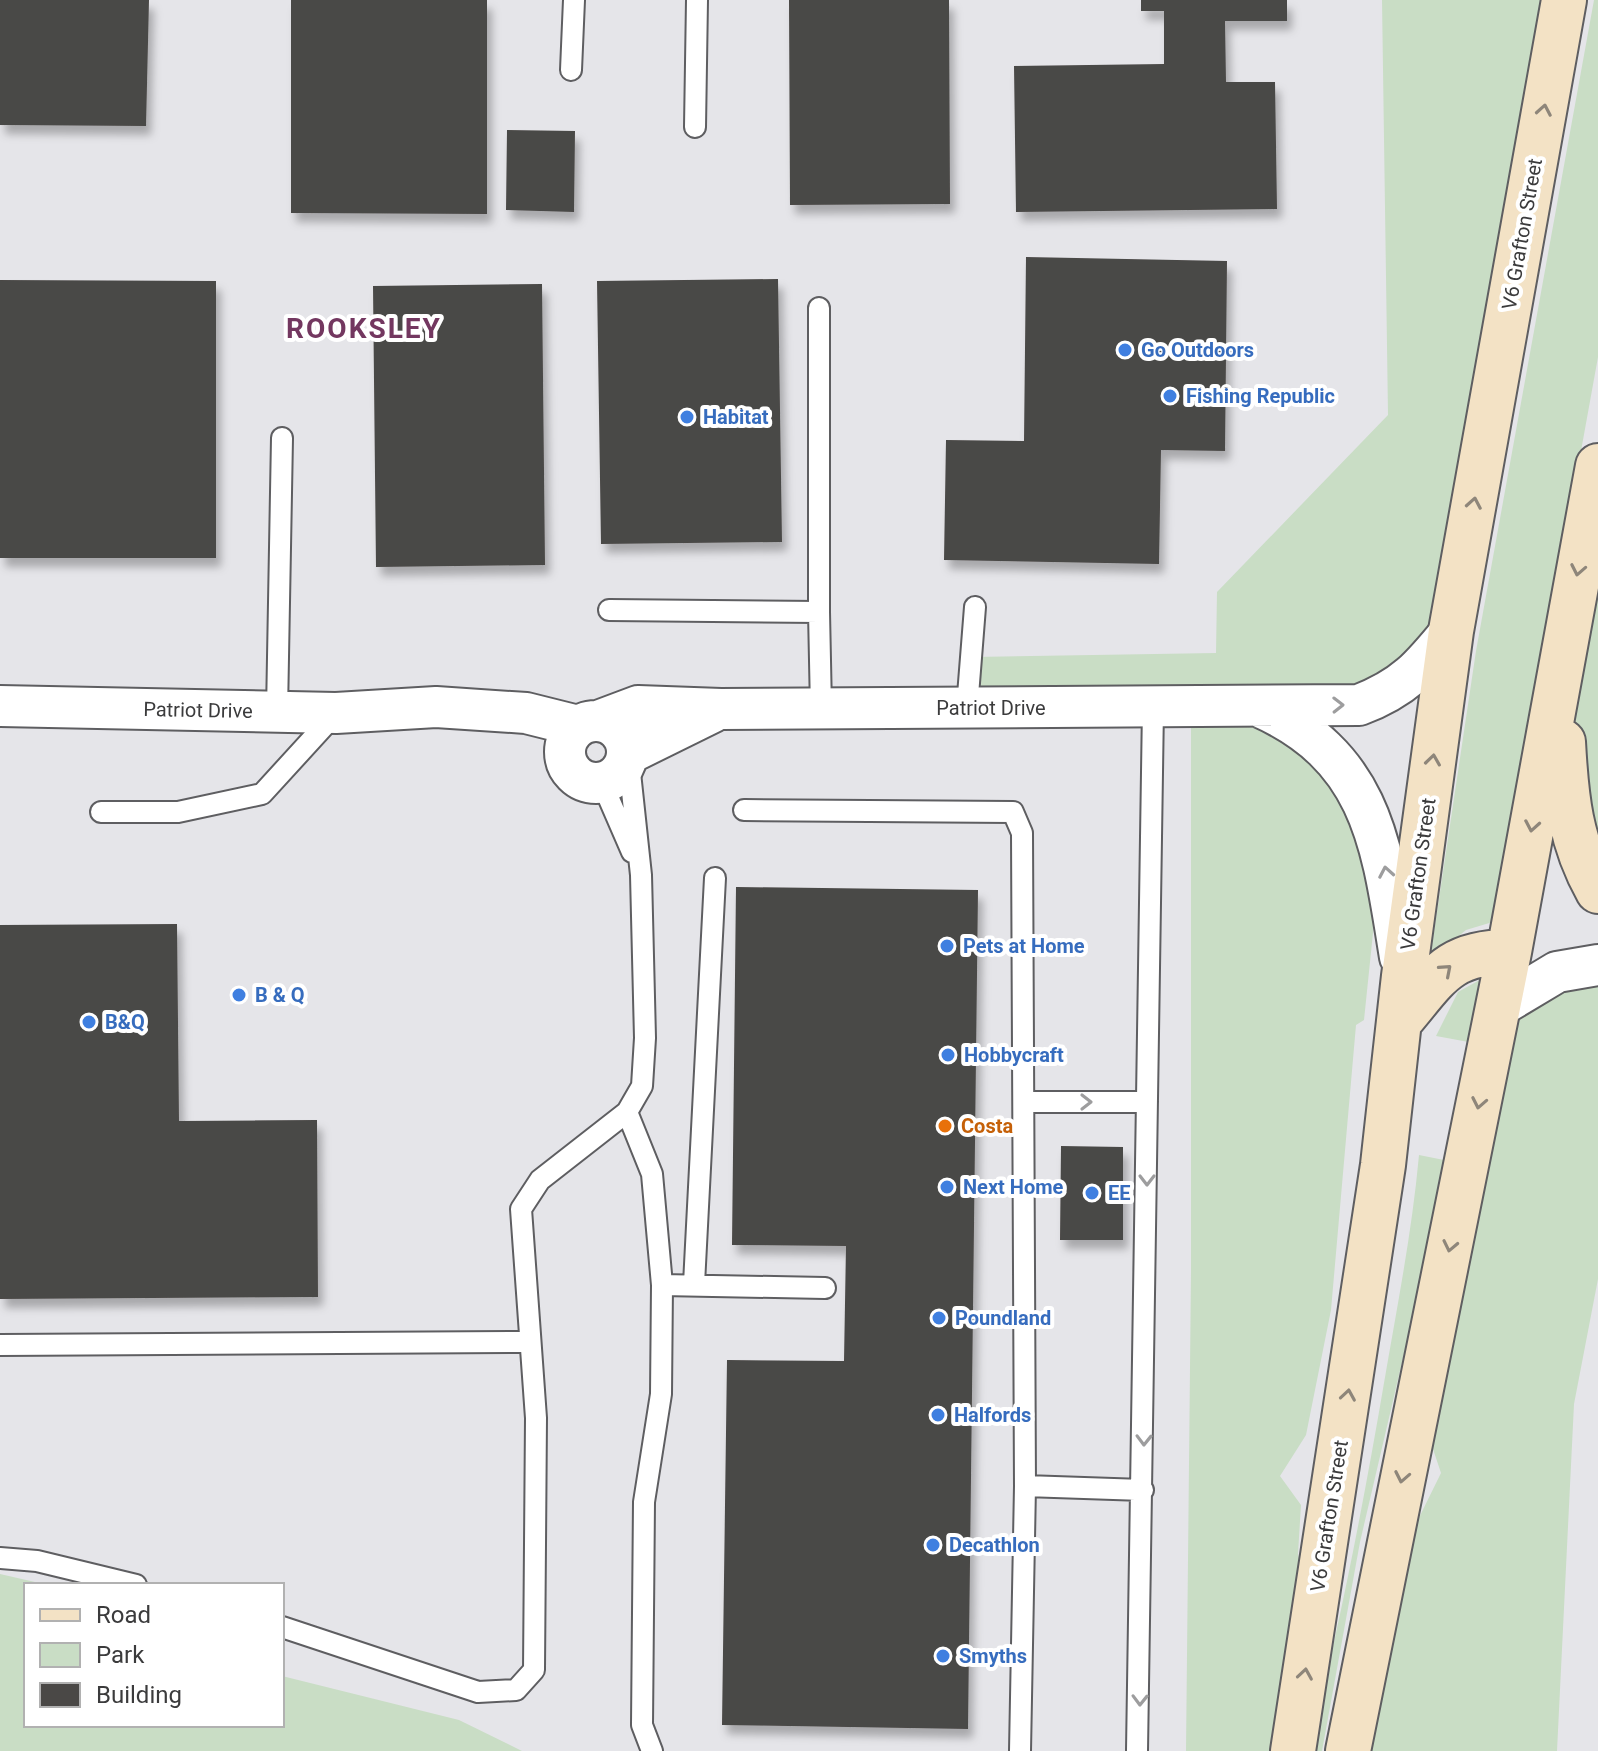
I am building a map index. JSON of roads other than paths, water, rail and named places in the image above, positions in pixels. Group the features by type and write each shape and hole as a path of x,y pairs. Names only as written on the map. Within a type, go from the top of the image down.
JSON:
{"street":[{"name":"V6 Grafton Street","path":"1293,1751 1383,1165 1404,976 1451,631 1564,0"},
{"path":"1348,1751 1509,952 1598,466"},
{"name":"Patriot Drive","path":"0,706 336,713 436,707 526,713 581,735 638,706 821,709 1359,705 1387,694 1416,674 1451,631"},
{"path":"1559,671 1566,792 1579,858 1598,891"},
{"name":"Patriot Drive","path":"1260,707 1297,723 1323,746 1369,810 1382,846 1404,976"},
{"name":"Patriot Drive","path":"615,768 721,709"},
{"path":"613,725 626,743 615,768 581,779 581,735 613,725"},
{"path":"1400,1026 1445,968 1463,957 1509,952 1598,957"},
{"path":"1494,1022 1557,972 1598,965"}],"lane":[{"path":"571,70 574,0"},
{"path":"695,127 697,0"},
{"path":"819,308 821,709"},
{"path":"277,712 282,438"},
{"path":"967,708 975,607"},
{"path":"609,610 819,612"},
{"path":"1137,1751 1153,707"},
{"path":"101,812 178,812 262,794 336,713"},
{"path":"284,1628 478,1692 516,1690 534,1670 536,1418 521,1209 540,1180 627,1112 642,1086 645,1038 641,875 615,768"},
{"path":"615,768 641,875"},
{"path":"744,810 1013,812 1022,833 1025,1486 1020,1751"},
{"path":"694,1284 715,878"},
{"path":"1024,1102 1147,1102"},
{"path":"627,1112 652,1174 662,1285 661,1394 644,1502 642,1725 652,1751"},
{"path":"662,1285 825,1288"},
{"path":"0,1345 530,1342"},
{"path":"1025,1486 1143,1490"},
{"path":"0,1558 37,1561 128,1583"}],"place":[{"name":"Go Outdoors","path":"1125,350"},
{"name":"Fishing Republic","path":"1170,396"},
{"name":"Habitat","path":"687,417"},
{"name":"Pets at Home","path":"947,946"},
{"name":"B & Q","path":"239,995"},
{"name":"B&Q","path":"89,1022"},
{"name":"Hobbycraft","path":"948,1055"},
{"name":"Costa","path":"945,1126"},
{"name":"Next Home","path":"947,1187"},
{"name":"EE","path":"1092,1193"},
{"name":"Poundland","path":"939,1318"},
{"name":"Halfords","path":"938,1415"},
{"name":"Decathlon","path":"933,1545"},
{"name":"Smyths","path":"943,1656"}],"district":[{"name":"ROOKSLEY","path":"364,328"}]}
